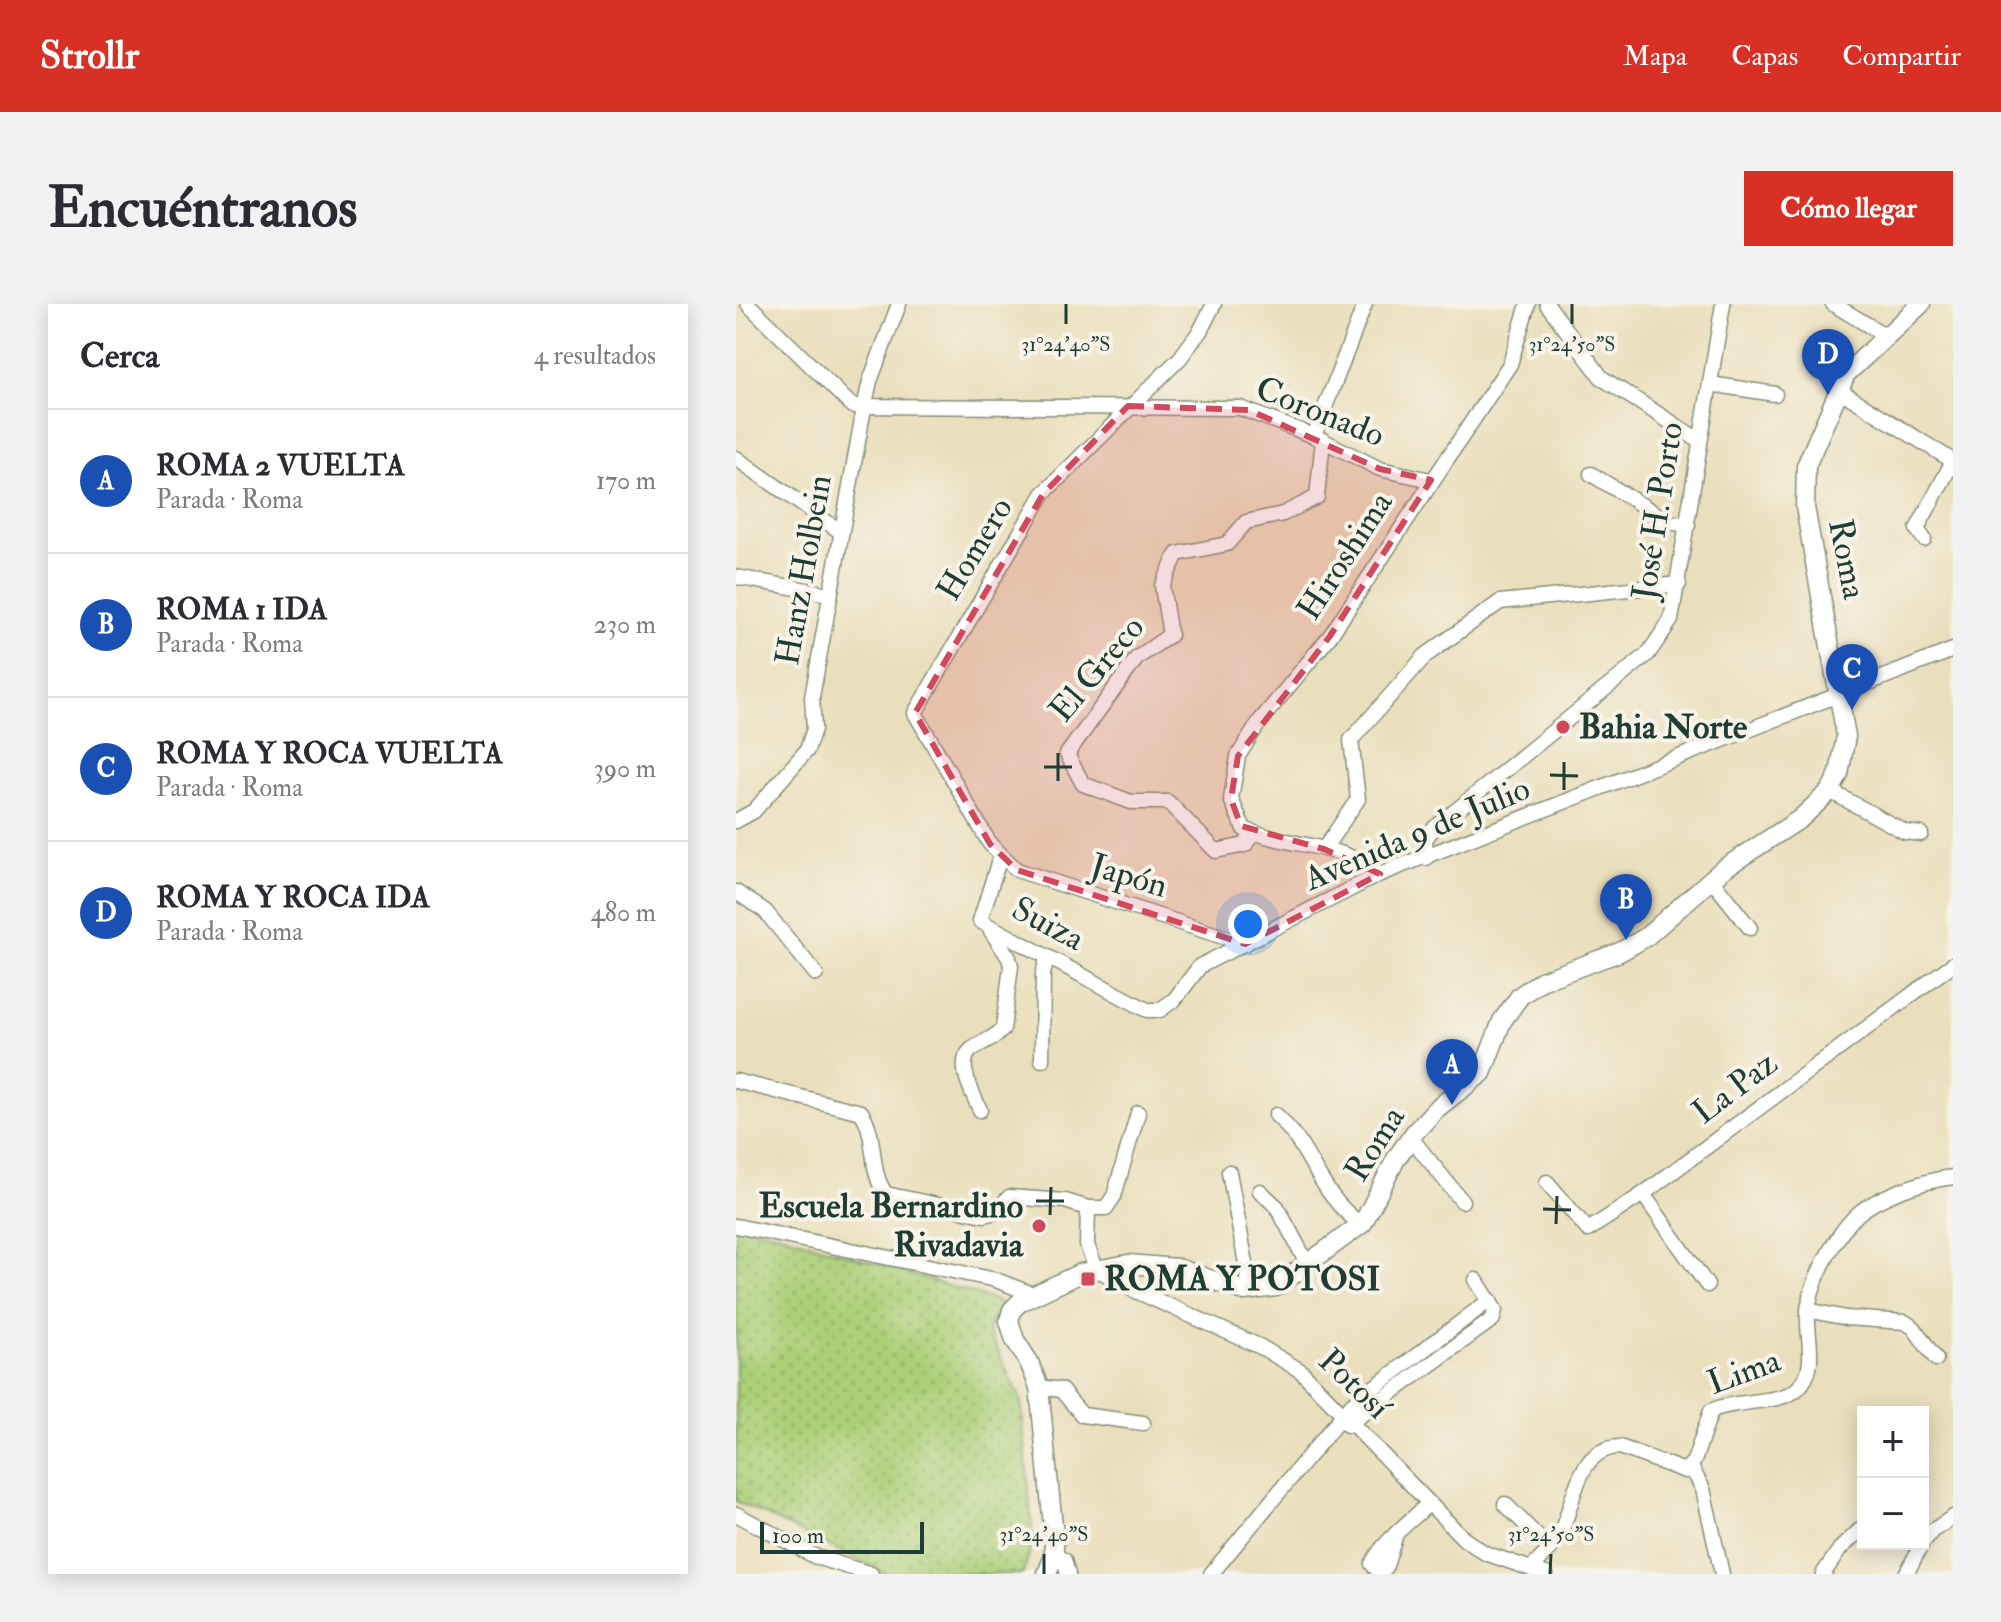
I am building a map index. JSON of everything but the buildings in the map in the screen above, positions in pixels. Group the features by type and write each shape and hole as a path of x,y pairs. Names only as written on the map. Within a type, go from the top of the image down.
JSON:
{"main road":[{"name":"Roma","path":"1248,1292 1276,1287 1362,1225 1411,1138 1436,1109 1482,1073 1502,1021 1520,996 1550,977 1632,946 1711,879 1810,812 1830,791 1844,756 1846,736 1803,485 1810,452 1846,374 1921,304"},
{"path":"1047,1574 1054,1555 1039,1387 1009,1321 1012,1310 1032,1294 1096,1268 1128,1264 1177,1268 1248,1292"}],"street":[{"name":"Coronado","path":"748,304 843,402 864,408 1240,408 1319,438 1380,469 1431,480"},
{"name":"Hanz Holbein","path":"736,821 754,811 812,739 812,697 864,408 873,370 899,304"},
{"name":"Homero","path":"1000,857 915,708 1043,494 1190,346 1214,304"},
{"name":"El Greco","path":"1253,833 1245,845 1216,851 1168,802 1131,802 1083,784 1067,754 1137,658 1170,635 1162,586 1177,554 1227,544 1246,522 1283,514 1317,497 1319,438 1365,304"},
{"name":"Hiroshima","path":"1253,833 1238,822 1231,799 1238,756 1260,721 1330,636 1510,364 1528,304"},
{"path":"1547,304 1602,378 1700,441"},
{"name":"José H. Porto","path":"1426,858 1425,839 1432,830 1648,654 1675,613 1723,304"},
{"path":"1833,304 1886,336"},
{"path":"1710,384 1775,394"},
{"path":"1837,389 1953,461 1917,529 1924,539"},
{"path":"736,458 841,532"},
{"path":"1591,474 1669,522 1688,525"},
{"path":"736,577 829,594"},
{"path":"1324,849 1358,799 1350,746 1353,736 1425,656 1505,599 1679,584"},
{"name":"Avenida 9 de Julio","path":"1147,1010 1168,1005 1200,966 1380,874 1953,650"},
{"path":"1830,791 1905,832 1921,834"},
{"path":"1253,833 1324,849 1372,867 1380,874"},
{"name":"Suiza","path":"1000,857 998,873 979,917 986,925 1147,1010"},
{"name":"Japón","path":"1000,857 1029,876 1245,944"},
{"path":"1711,879 1750,928"},
{"path":"736,892 765,911 816,974"},
{"path":"980,1110 965,1071 965,1062 972,1050 1003,1029 1011,966 1009,958 986,925"},
{"path":"1042,1060 1043,974 1047,959"},
{"name":"La Paz","path":"1547,1182 1588,1230 1643,1194 1953,964"},
{"path":"736,1081 861,1112 868,1121 879,1183 886,1194 984,1215 996,1212 1009,1197 1106,1208 1114,1196 1138,1113"},
{"path":"1276,1115 1287,1125 1331,1199 1362,1225"},
{"path":"1411,1138 1462,1201"},
{"path":"1229,1172 1247,1269 1248,1292"},
{"name":"Lima","path":"1691,1467 1711,1411 1793,1393 1804,1381 1810,1354 1808,1310 1812,1290 1829,1252 1862,1210 1927,1183 1953,1177"},
{"path":"1260,1191 1277,1207 1308,1265"},
{"path":"1643,1194 1707,1285"},
{"path":"1088,1208 1087,1245 1096,1268"},
{"path":"736,1226 996,1280 1032,1294"},
{"name":"Potosí","path":"1096,1268 1127,1287 1279,1356 1311,1379 1428,1504 1477,1549 1538,1572"},
{"path":"1211,1574 1228,1568 1332,1432 1349,1417 1493,1319 1495,1310 1476,1280"},
{"path":"1808,1310 1846,1318 1876,1317 1905,1322 1936,1359"},
{"path":"1039,1387 1061,1390 1082,1415 1143,1423"},
{"path":"1538,1572 1562,1532 1579,1477 1604,1451 1620,1447 1679,1471 1691,1467 1703,1489 1722,1574"},
{"path":"1395,1537 1428,1504"},
{"path":"1505,1504 1550,1549"},
{"path":"736,1514 816,1557 871,1574"},
{"path":"1929,1534 1953,1517"},
{"path":"1823,1574 1840,1549 1857,1533"},
{"path":"1906,1574 1917,1550"},
{"path":"1054,1555 1064,1560 1068,1574"}],"highlighted area":[{"path":"1128,406 1249,410 1380,469 1431,480 1330,636 1238,756 1231,799 1241,826 1324,849 1380,874 1245,944 1044,881 1017,870 990,844 915,713 1043,494"}],"green space":[{"path":"736,1226 781,1234 1000,1302 988,1331 1021,1399 1033,1540 1023,1574 887,1574 736,1501"}],"place":[{"name":"ROMA Y ROCA IDA","path":"1828,395"},
{"name":"ROMA Y ROCA VUELTA","path":"1852,710"},
{"name":"Bahia Norte","path":"1563,727"},
{"name":"ROMA 1 IDA","path":"1626,940"},
{"name":"ROMA 2 VUELTA","path":"1452,1105"},
{"name":"Escuela Bernardino Rivadavia","path":"1039,1226"},
{"name":"ROMA Y POTOSI","path":"1088,1279"}]}
